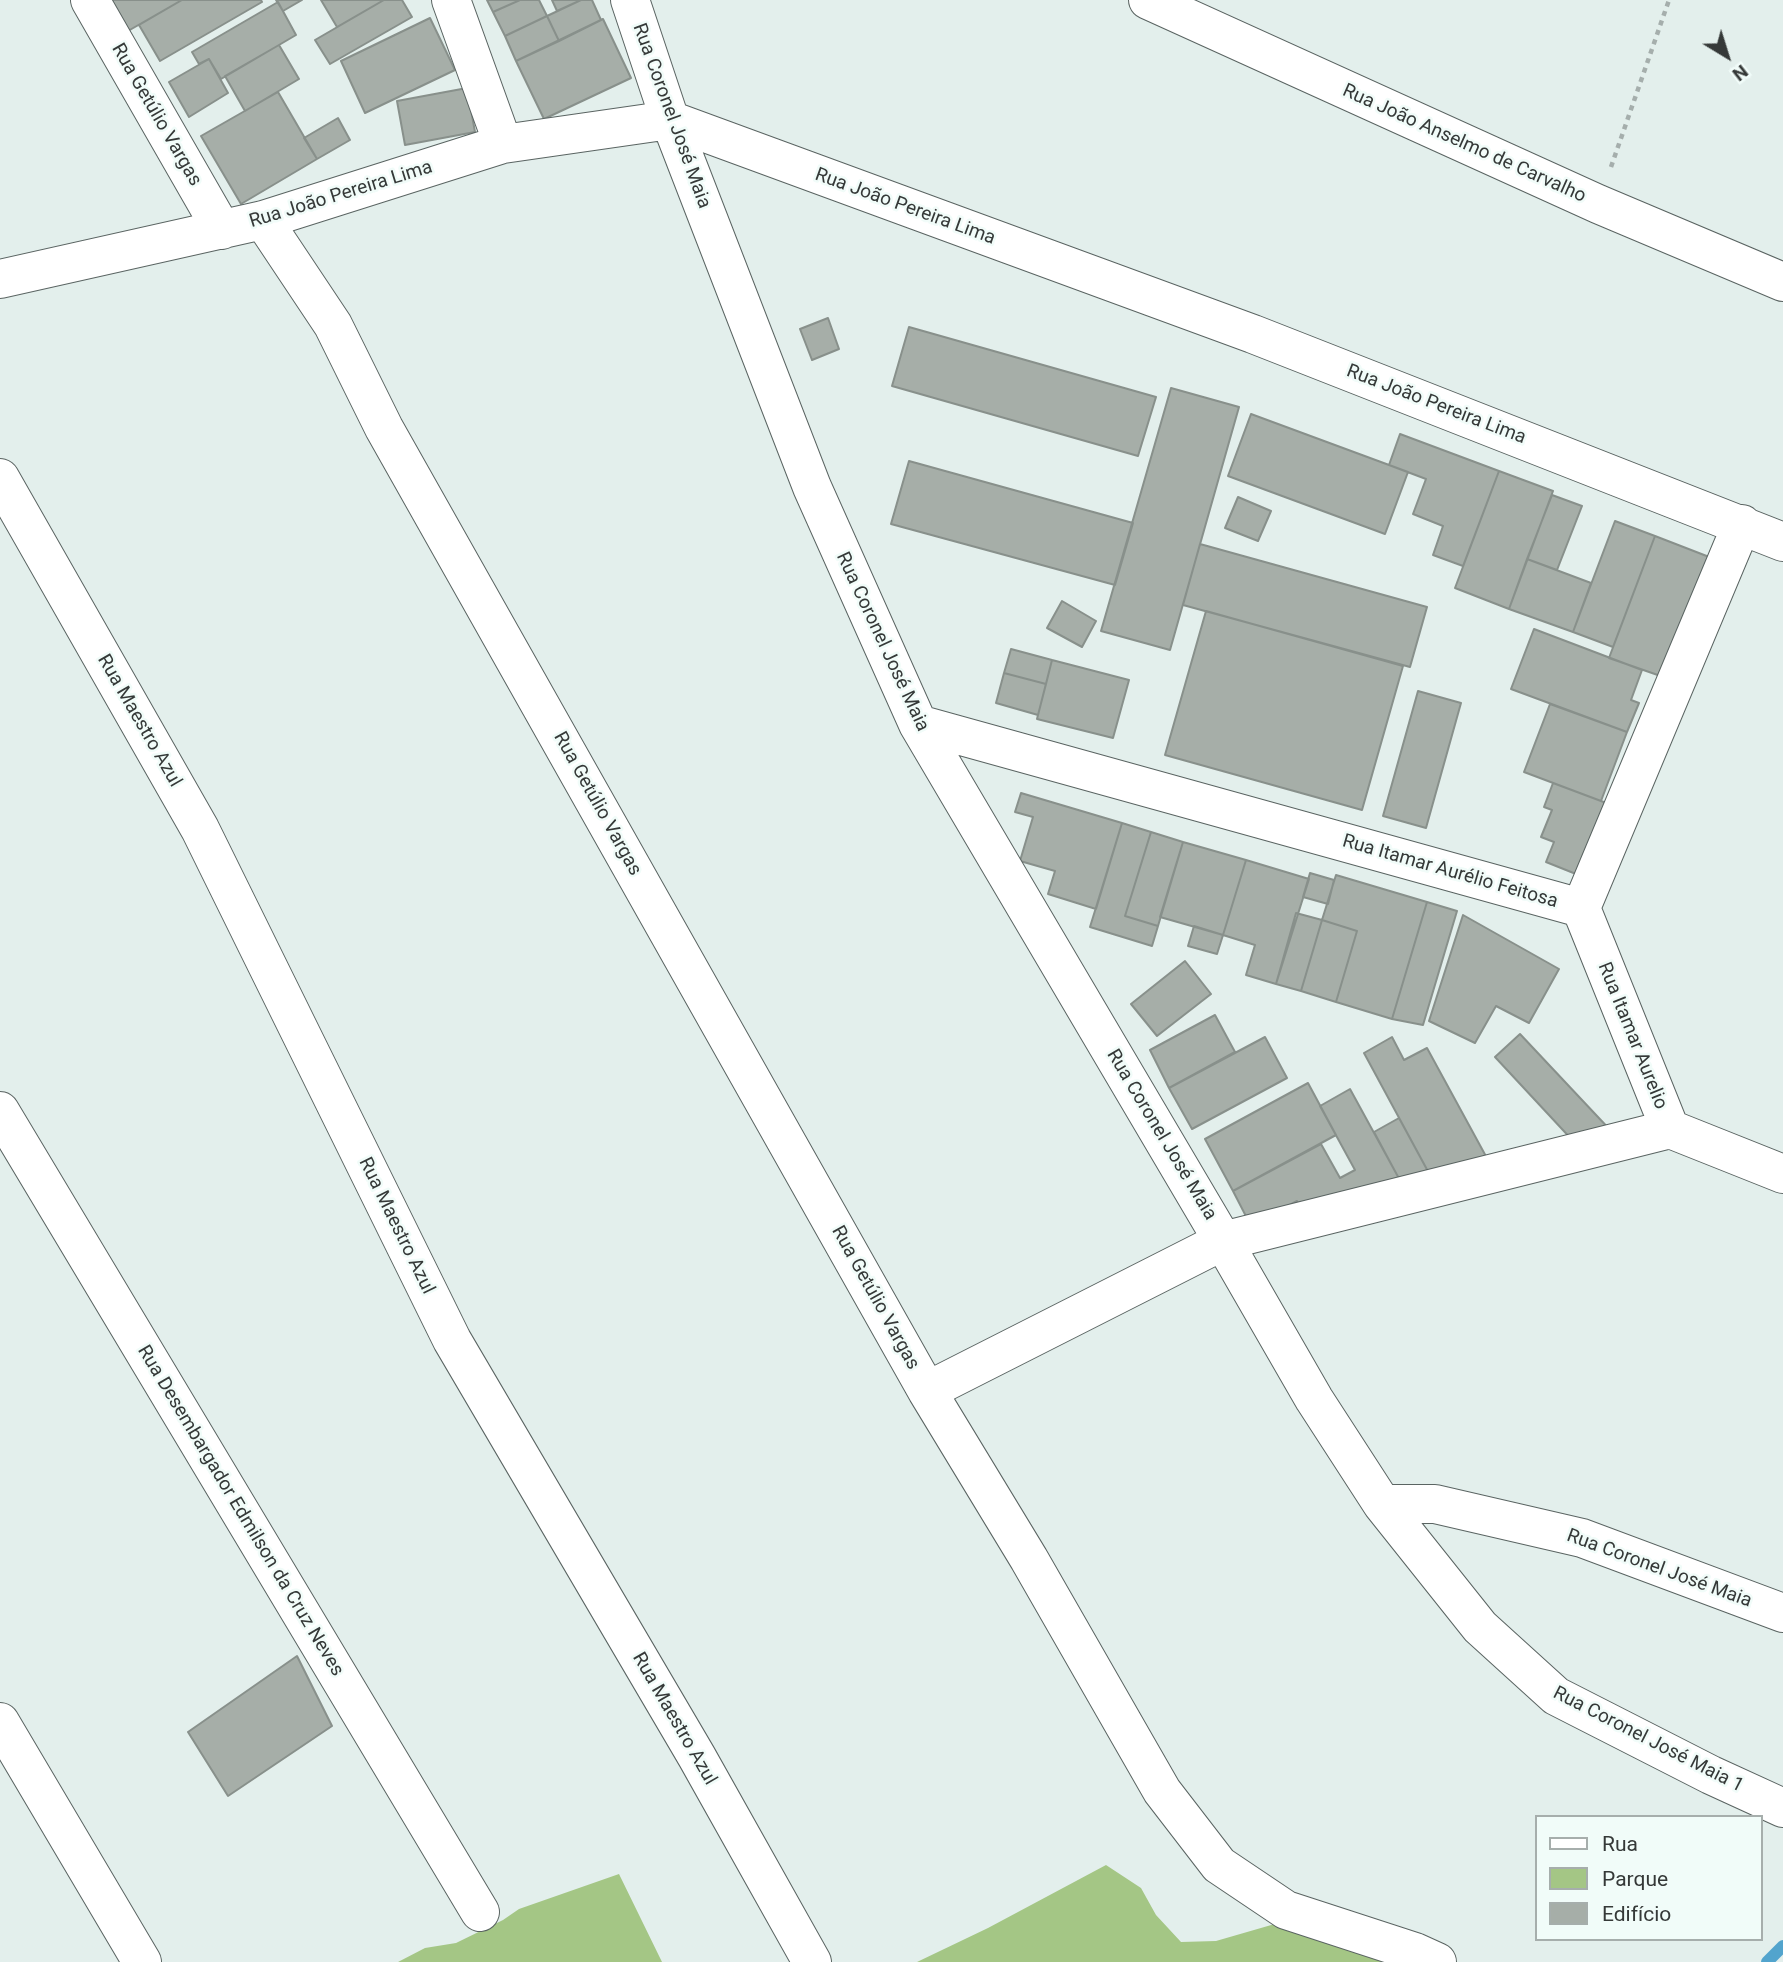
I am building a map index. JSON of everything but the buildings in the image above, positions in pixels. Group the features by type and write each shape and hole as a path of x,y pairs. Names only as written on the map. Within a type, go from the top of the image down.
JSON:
{"street":[{"name":"Rua Getúlio Vargas","path":"90,0 222,230"},
{"path":"451,0 503,144"},
{"name":"Rua Coronel José Maia","path":"630,0 670,120 812,487 918,724 1314,1399 1382,1504 1435,1504 1582,1538 1783,1613"},
{"name":"Rua João Anselmo de Carvalho","path":"1148,0 1598,204 1783,282"},
{"name":"Rua João Pereira Lima","path":"0,279 262,220 503,144 670,120 1253,334 1783,542"},
{"name":"Rua Getúlio Vargas","path":"262,220 333,325 384,428 927,1391 1029,1559 1162,1791 1219,1865 1286,1910 1415,1952 1437,1962"},
{"name":"Rua Maestro Azul","path":"0,478 200,829 452,1340 697,1757 812,1962"},
{"name":"Rua Itamar Aurélio Feitosa","path":"918,724 1581,908 1742,524"},
{"name":"Rua Itamar Aurelio","path":"1581,908 1670,1129 1783,1174"},
{"name":"Rua Desembargador Edmilson da Cruz Neves","path":"0,1111 480,1912"},
{"name":"Rua Coronel José Maia","path":"1223,1241 1670,1129"},
{"name":"Rua Getúlio Vargas","path":"927,1391 1223,1241"},
{"name":"Rua Coronel José Maia 1","path":"1382,1504 1480,1627 1556,1696 1711,1775 1783,1808"},
{"path":"0,1722 142,1962"}],"path":[{"path":"1598,204 1669,0"}],"green space":[{"path":"1106,1865 1141,1888 1156,1915 1181,1942 1216,1941 1292,1919 1413,1962 917,1962 988,1928"},
{"path":"619,1874 662,1962 398,1962 425,1948 456,1943 519,1909"}],"waterway":[{"path":"1767,1962 1783,1946"}]}
